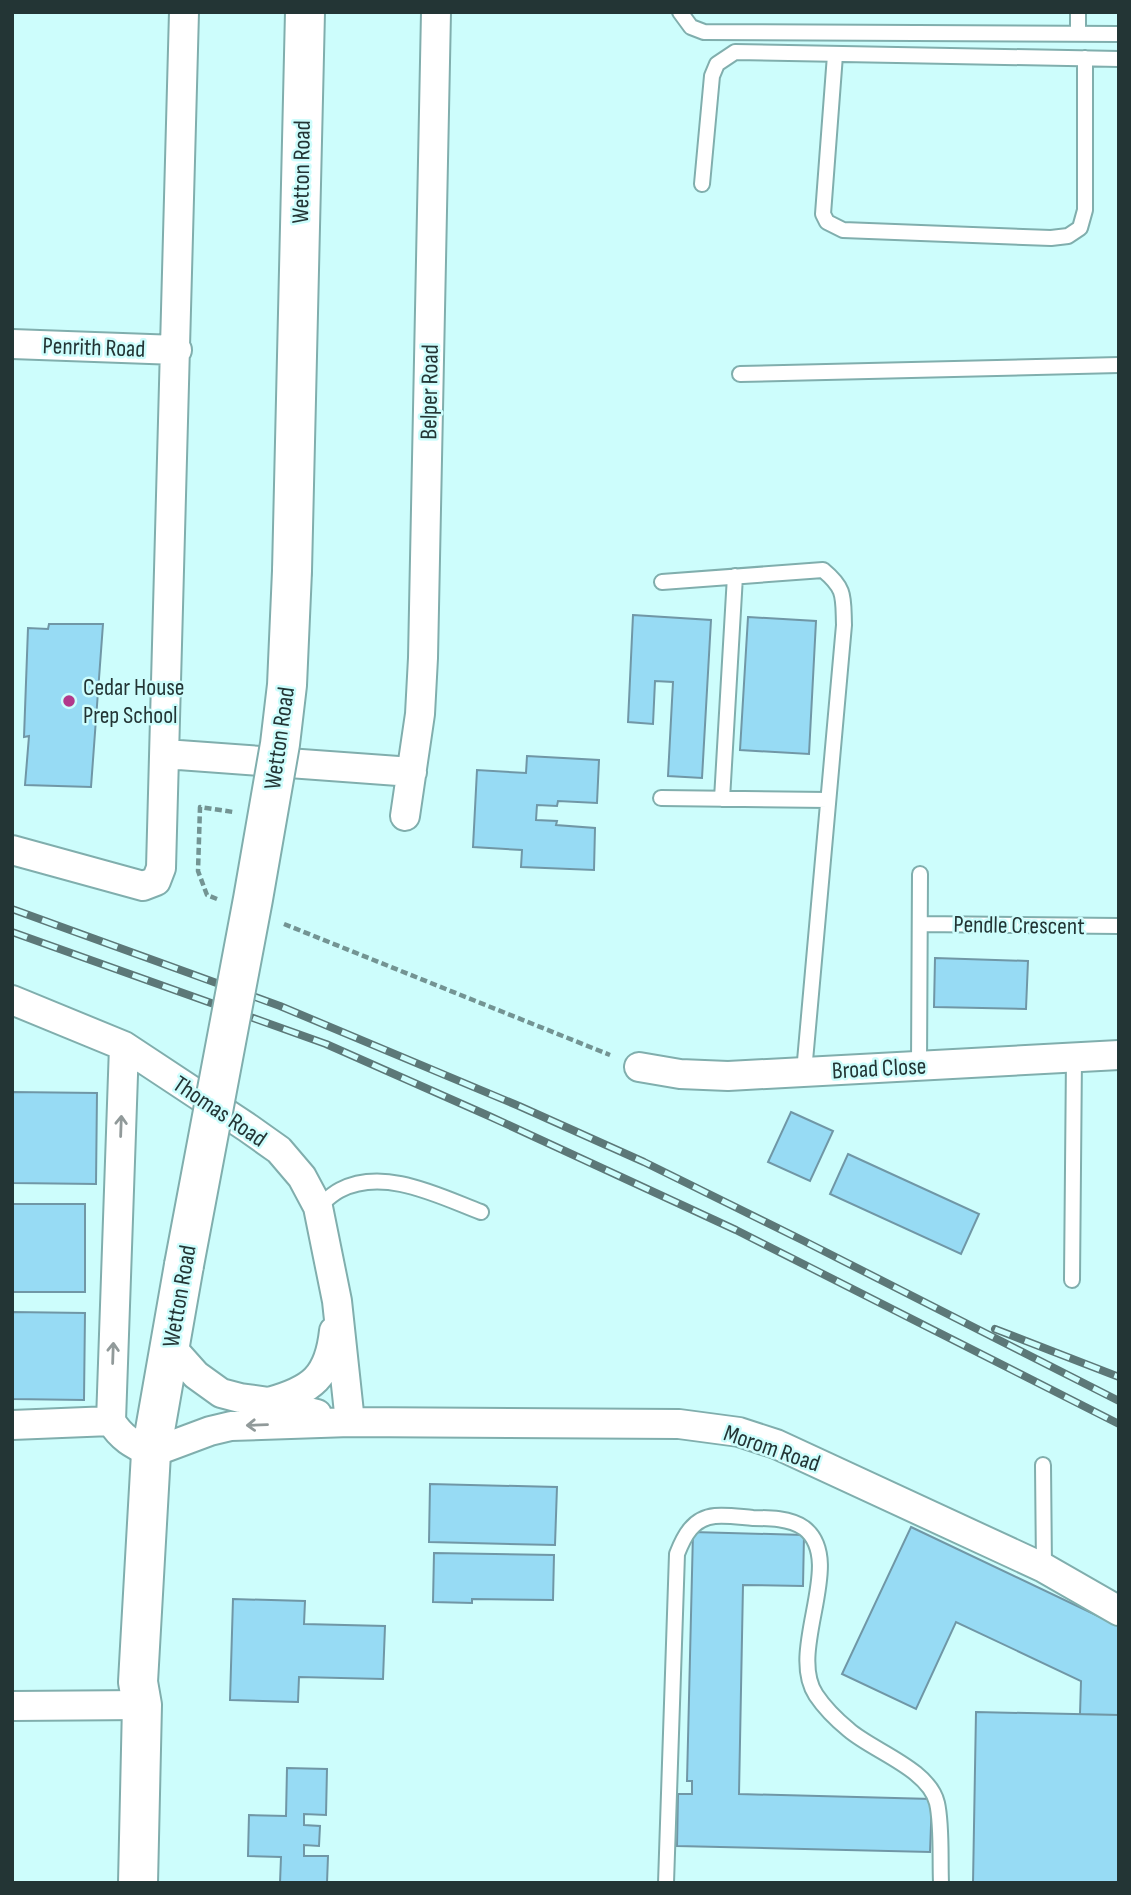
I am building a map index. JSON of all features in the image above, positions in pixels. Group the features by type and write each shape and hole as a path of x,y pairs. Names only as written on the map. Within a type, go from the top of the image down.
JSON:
{"main road":[{"name":"Wetton Road","path":"138,1883 142,1705 138,1682 151,1452 256,886 287,685 305,12"}],"street":[{"path":"12,850 143,886 159,876 161,868 184,12"},
{"name":"Belper Road","path":"405,816 420,713 423,658 436,12"},
{"name":"Penrith Road","path":"12,344 177,349"},
{"path":"165,754 412,772"},
{"name":"Thomas Road","path":"12,1000 124,1046 279,1150 302,1177 318,1206 337,1301 350,1422"},
{"path":"124,1046 110,1421 128,1441 151,1452"},
{"name":"Broad Close","path":"639,1067 680,1074 728,1076 1119,1055"},
{"name":"Thomas Road","path":"270,1402 309,1387 322,1373 330,1358 337,1301"},
{"name":"Morom Road","path":"171,1347 196,1375 221,1393 350,1422"},
{"path":"12,1425 110,1421"},
{"name":"Morom Road","path":"151,1452 231,1426 350,1422 679,1424 739,1432 776,1444 1044,1568 1119,1611"},
{"path":"12,1706 142,1705"}],"lane":[{"path":"680,12 691,27 704,32 1119,34"},
{"path":"1078,12 1078,34"},
{"path":"702,184 712,76 718,64 735,52 1119,59"},
{"path":"835,55 823,214 827,222 843,230 1051,238 1068,236 1080,228 1085,210 1085,58"},
{"path":"740,374 1119,365"},
{"path":"662,582 823,570 837,582 843,600 844,625 804,1072"},
{"path":"722,799 735,576"},
{"path":"661,798 828,800"},
{"path":"919,1066 920,874"},
{"name":"Pendle Crescent","path":"920,924 1119,926"},
{"path":"1072,1280 1074,1057"},
{"path":"318,1206 340,1190 361,1183 385,1181 421,1190 481,1212"},
{"path":"1043,1465 1044,1568"},
{"path":"666,1883 677,1554 683,1538 696,1522 713,1516 778,1519 804,1528 817,1546 821,1571 810,1635 807,1676 816,1695 849,1731 903,1765 928,1786 937,1803 941,1883"}],"path":[{"path":"218,899 207,895 198,871 200,807 238,813"},
{"path":"276,921 639,1067"}],"building":[{"path":"633,615 711,620 702,778 668,776 673,682 655,681 653,724 628,722"},
{"path":"748,617 816,621 809,754 740,750"},
{"name":"Cedar House Prep School","path":"49,624 103,624 91,787 25,785 29,736 24,737 28,628 48,629"},
{"path":"527,756 599,760 597,803 558,801 557,806 537,805 536,820 557,821 556,825 595,828 594,870 521,867 522,850 473,847 477,770 526,773"},
{"path":"935,958 1028,961 1026,1009 934,1007"},
{"path":"12,1092 97,1093 96,1184 12,1183"},
{"path":"791,1112 833,1131 810,1181 768,1162"},
{"path":"848,1154 979,1214 961,1254 830,1194"},
{"path":"12,1204 85,1204 85,1292 12,1292"},
{"path":"12,1312 85,1313 84,1400 12,1399"},
{"path":"430,1484 557,1487 555,1545 429,1542"},
{"path":"911,1527 1119,1626 1119,1715 1080,1714 1081,1681 956,1622 916,1709 842,1674"},
{"path":"693,1532 804,1535 803,1586 743,1585 739,1794 932,1799 930,1852 677,1846 678,1794 692,1794 692,1781 687,1781"},
{"path":"434,1553 554,1555 553,1600 472,1599 472,1603 433,1602"},
{"path":"233,1599 305,1601 304,1624 385,1626 383,1679 299,1677 298,1702 230,1700"},
{"path":"976,1712 1119,1715 1119,1883 973,1883"},
{"path":"287,1768 327,1769 326,1815 304,1814 304,1825 320,1826 319,1846 304,1845 304,1856 328,1856 327,1883 280,1883 281,1857 248,1856 249,1815 286,1816"}],"railway":[{"path":"12,909 280,1006 519,1106 644,1162 1119,1401"},
{"path":"12,932 326,1044 489,1116 736,1230 1119,1424"},
{"path":"995,1329 1119,1377"}],"place":[{"name":"Cedar House Prep School","path":"69,701"}]}
